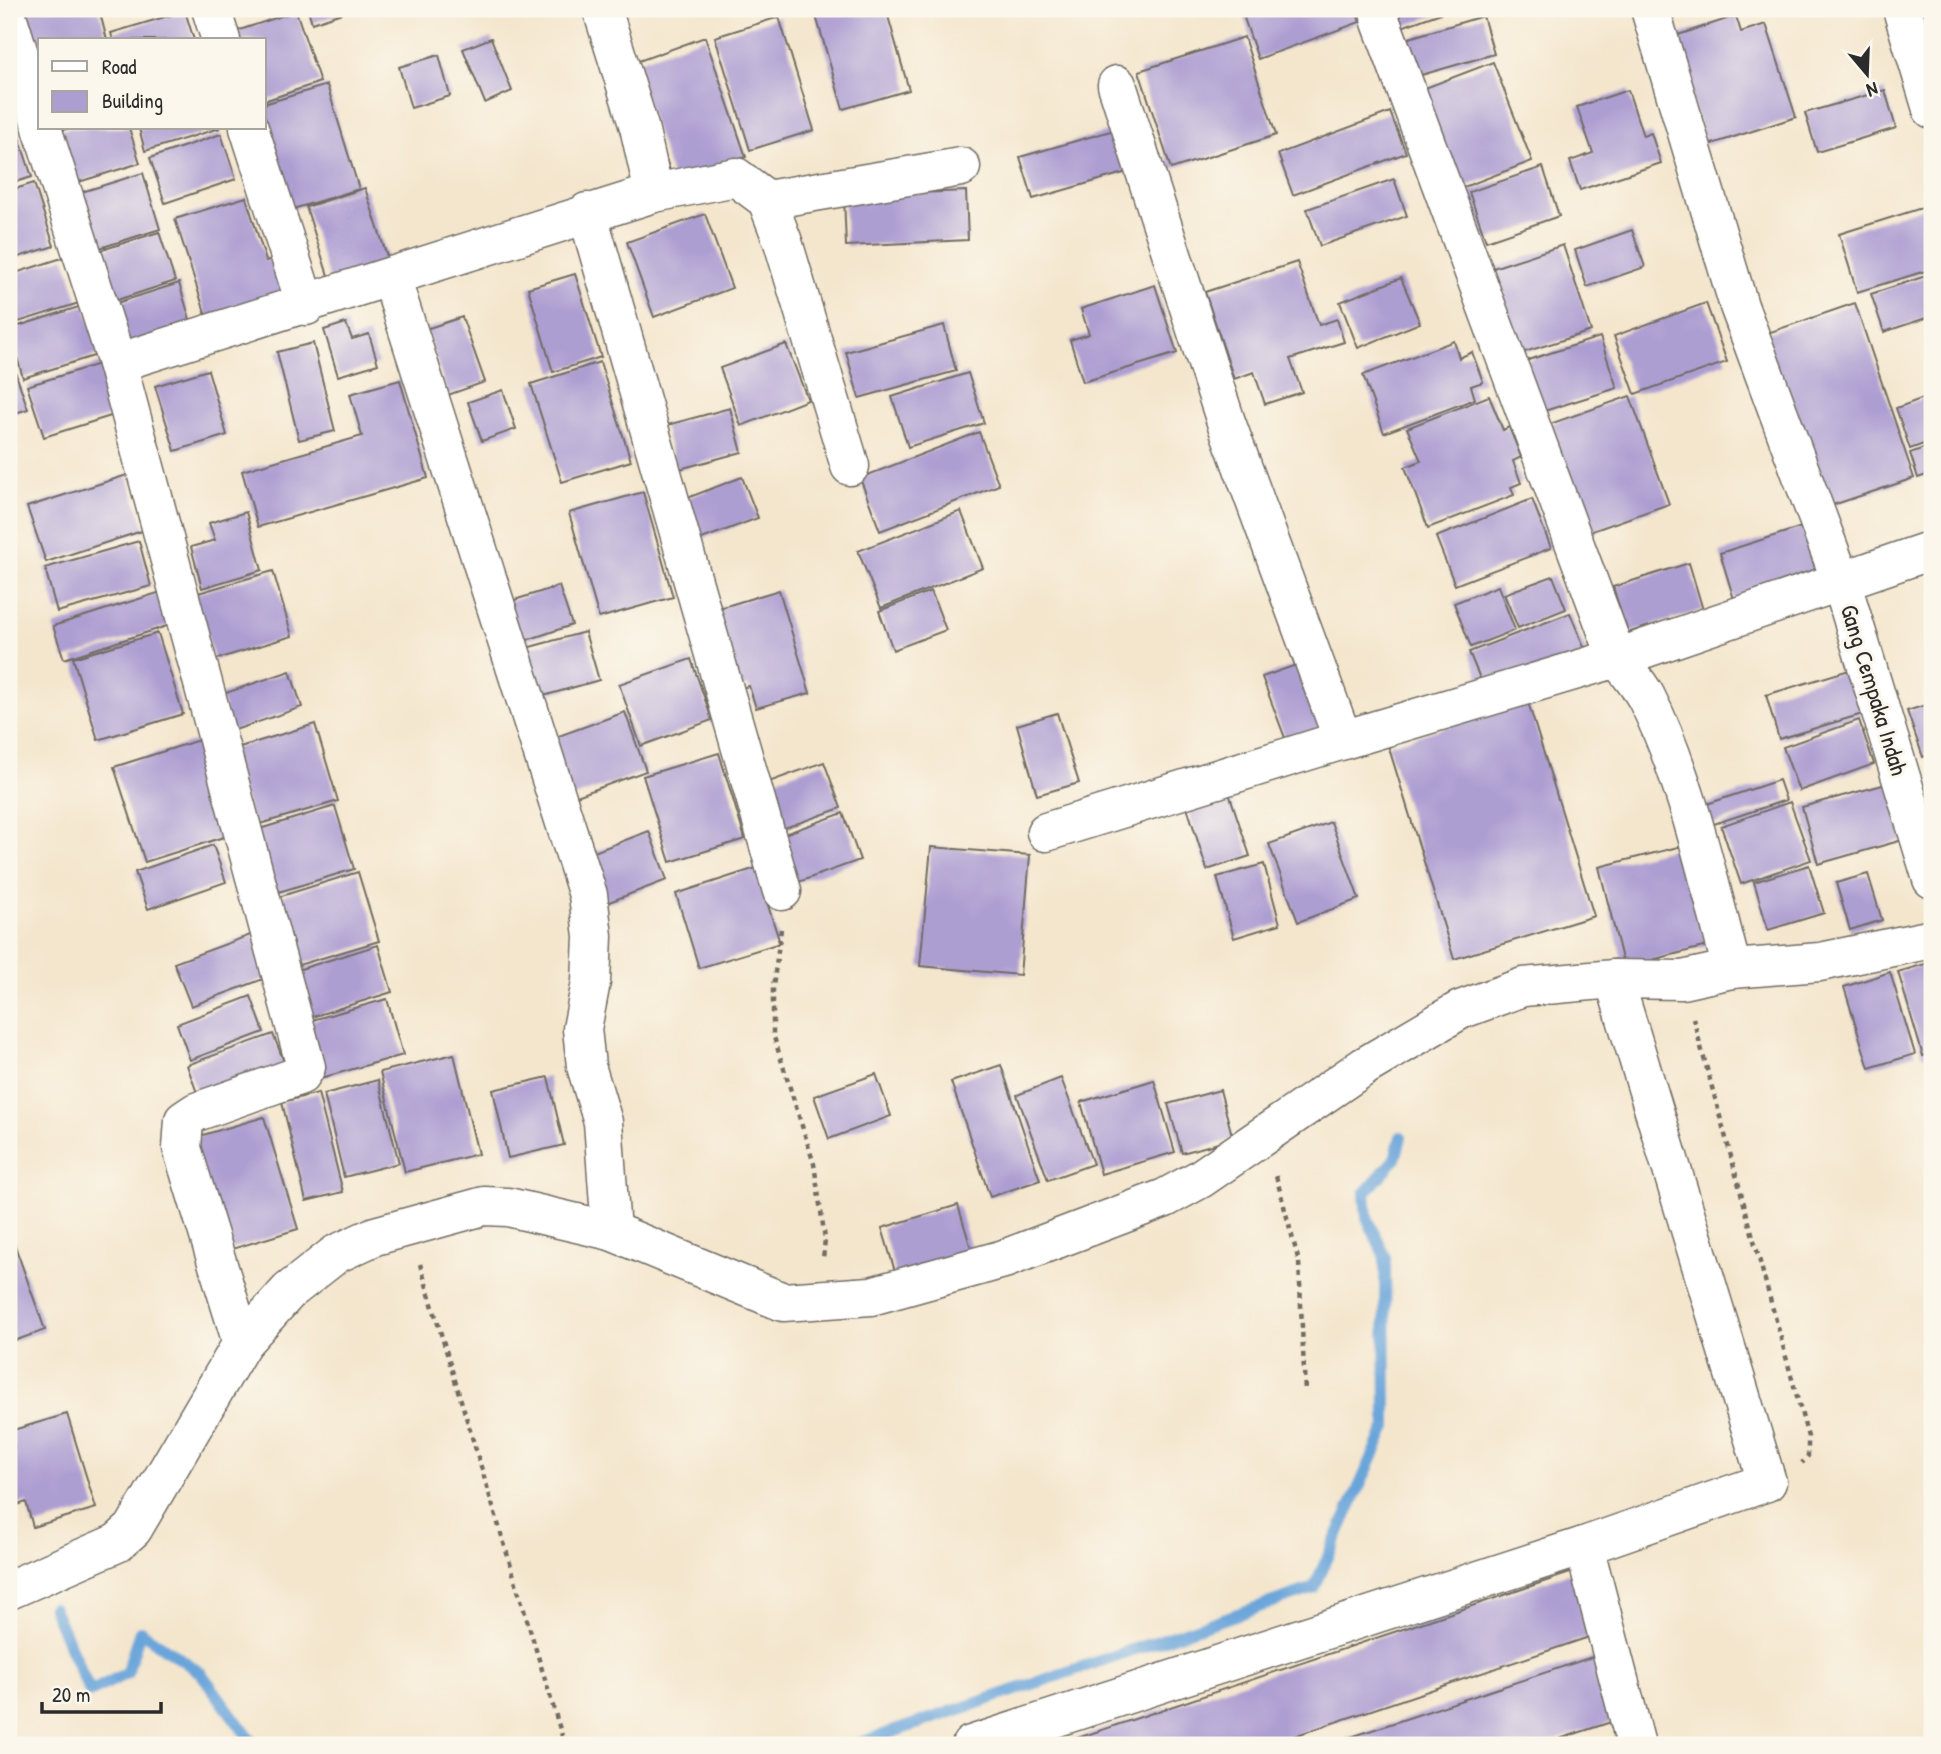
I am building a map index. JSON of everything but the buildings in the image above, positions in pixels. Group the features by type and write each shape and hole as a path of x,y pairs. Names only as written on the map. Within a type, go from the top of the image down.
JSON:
{"street":[{"path":"212,9 221,38"},
{"path":"602,9 639,127 654,193"},
{"path":"1379,9 1381,22 1617,658 1645,695 1662,736 1692,820 1732,969"},
{"name":"Gang Cempaka Indah","path":"1650,9 1739,306 1841,581 1932,879"},
{"path":"1902,9 1932,109"},
{"path":"9,22 38,115"},
{"path":"1117,85 1226,422 1343,740"},
{"path":"43,130 117,363 306,1067 301,1075 196,1112 184,1120 181,1131 182,1148 243,1343"},
{"path":"250,130 306,306"},
{"path":"767,200 961,167"},
{"path":"117,363 306,306 587,212 654,193 736,177 767,200 783,242 850,466"},
{"path":"587,212 782,891"},
{"path":"391,277 588,895 593,936 591,982 582,1029 586,1066 604,1122 611,1231"},
{"path":"1045,832 1617,658 1932,550"},
{"path":"11,1582 117,1543 133,1529 243,1343 289,1292 336,1254 374,1236 496,1206 611,1231 783,1302 820,1302 871,1296 1004,1259 1165,1198 1200,1179 1365,1066 1460,1010 1523,987 1614,979 1682,980 1732,969 1820,962 1932,939"},
{"path":"971,1745 1584,1546 1767,1482 1614,979"},
{"path":"1584,1546 1632,1744"}],"path":[{"path":"782,891 773,1034 814,1164 825,1239 820,1302"},
{"path":"1682,980 1808,1437 1810,1450 1803,1461 1767,1482"},
{"path":"1263,1135 1299,1262 1305,1392"},
{"path":"408,1226 562,1736"}],"waterway":[{"path":"854,1745 1314,1588 1386,1427 1385,1257 1367,1217 1365,1193 1395,1159 1401,1137"},
{"path":"53,1608 90,1692 127,1673 140,1631 201,1673 254,1745"}]}
